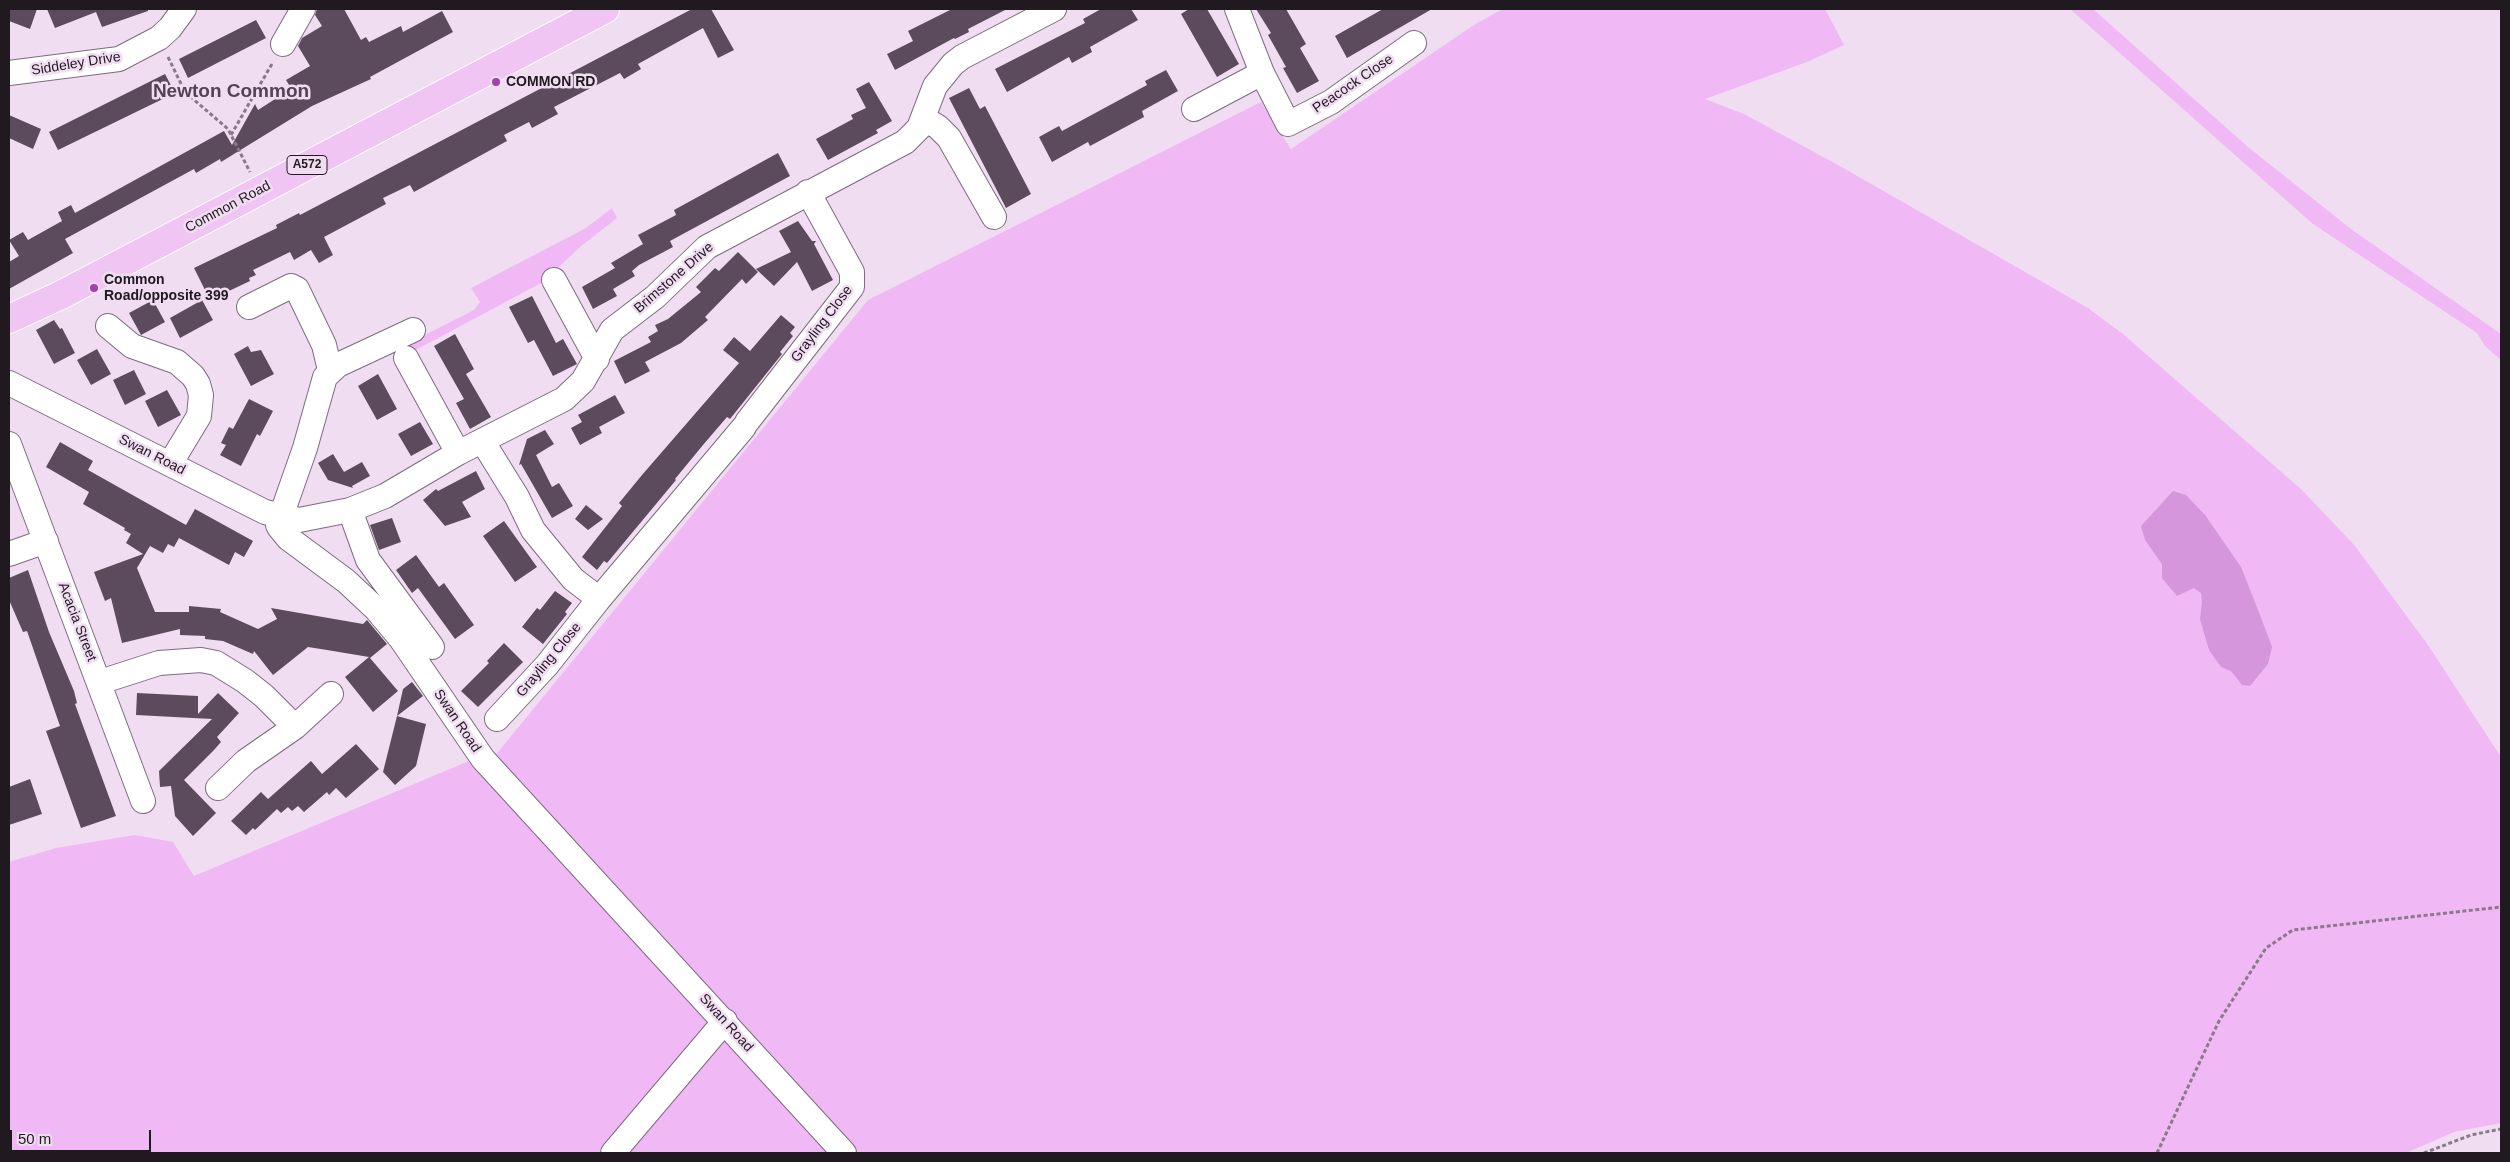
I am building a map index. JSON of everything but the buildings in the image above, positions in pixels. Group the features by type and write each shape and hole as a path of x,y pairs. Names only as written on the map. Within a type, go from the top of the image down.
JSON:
{"main road":[{"name":"Common Road","path":"9,319 61,295 605,9"}],"street":[{"name":"Siddeley Drive","path":"9,73 119,59 159,38 170,28 184,9"},
{"path":"283,44 303,9"},
{"name":"Brimstone Drive","path":"282,517 299,520 350,510 385,496 458,453 483,442 564,399 583,381 612,330 655,297 707,247 905,142 918,128 939,79 953,64 962,57 1054,9"},
{"name":"Peacock Close","path":"1237,9 1262,73 1288,124 1331,102 1414,43"},
{"path":"1194,109 1262,73"},
{"path":"923,118 938,127 949,138 994,217"},
{"name":"Grayling Close","path":"497,718 547,665 599,599 745,424 852,287 852,272 808,192"},
{"path":"554,280 596,359"},
{"path":"249,307 291,286 297,289 324,345 330,370"},
{"path":"106,324 132,346 177,362 193,376 198,384 201,395 199,416 170,464"},
{"path":"282,517 305,448 322,383 330,370 413,330"},
{"path":"406,358 458,453"},
{"name":"Swan Road","path":"9,383 250,506 282,517 278,525 288,538 346,581 376,609 401,639 483,759 726,1021 844,1153"},
{"path":"483,442 517,497 533,530 573,579 599,599"},
{"name":"Acacia Street","path":"9,444 100,682 143,801"},
{"path":"350,510 368,560 432,647"},
{"path":"9,554 46,540"},
{"path":"100,682 159,662 189,659 209,662 228,669 245,681 264,696 295,728"},
{"path":"218,788 246,761 295,728 331,694"},
{"path":"613,1153 726,1021"}],"path":[{"path":"159,38 185,92 228,129 260,190"},
{"path":"231,135 266,76"},
{"path":"2157,1153 2219,1021 2266,948 2293,930 2501,907"},
{"path":"2424,1153 2470,1135 2501,1129"}],"shaded area":[{"path":"1503,9 1825,9 1844,45 1807,62 1705,99 1744,114 1838,165 2088,308 2123,334 2302,490 2355,546 2428,645 2501,757 2501,1123 2454,1132 2406,1153 859,1153 716,995 494,757 868,300 1261,102 1291,149 1477,23"},
{"path":"2070,9 2093,9 2248,147 2351,229 2501,334 2501,360 2485,346 2477,333 2313,224"},
{"path":"612,208 617,218 580,247 543,282 410,353 405,345 474,310 480,302 471,288 586,228"},
{"path":"2173,491 2186,495 2205,515 2241,567 2260,615 2272,647 2268,664 2250,686 2242,685 2231,671 2221,667 2209,650 2200,619 2201,593 2194,588 2177,596 2162,578 2162,564 2145,540 2141,526"},
{"path":"469,761 706,1014 709,1022 605,1153 9,1153 9,862 56,848 135,835 173,842 194,876"},
{"path":"727,1040 827,1153 619,1153 717,1041"}],"place":[{"name":"COMMON RD","path":"496,82"},
{"name":"Common Road/opposite 399","path":"94,288"}],"district":[{"name":"Newton Common","path":"231,92"}]}
